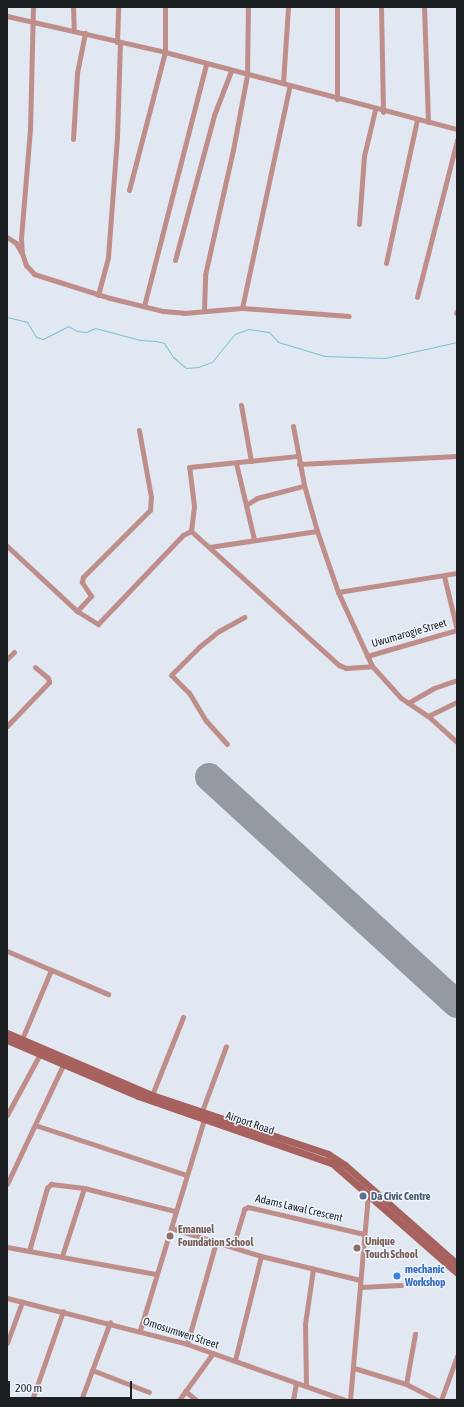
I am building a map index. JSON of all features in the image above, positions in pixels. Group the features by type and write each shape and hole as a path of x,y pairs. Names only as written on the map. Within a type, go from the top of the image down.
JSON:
{"main road":[{"name":"Airport Road","path":"7,1033 152,1095 328,1154 345,1165 434,1247 457,1273"},
{"name":"Airport Road","path":"7,1040 138,1096 323,1158 339,1168 434,1247 457,1264"}],"street":[{"path":"22,253 22,208 30,129 34,21 33,7"},
{"path":"73,7 74,30"},
{"path":"98,295 108,257 117,137 118,7"},
{"path":"129,190 165,52 165,7"},
{"path":"204,310 205,275 233,150 247,75 248,7"},
{"path":"283,83 288,7"},
{"path":"337,7 337,99"},
{"path":"381,7 383,112"},
{"path":"424,7 428,122"},
{"path":"7,16 74,30 118,42 165,52 231,71 314,90 337,99 375,110 457,129"},
{"path":"73,139 77,74 85,33"},
{"path":"144,306 206,64"},
{"path":"175,260 207,137 231,71"},
{"path":"242,308 290,85"},
{"path":"359,224 364,156 375,110"},
{"path":"386,263 418,120"},
{"path":"417,297 457,140"},
{"path":"7,237 16,243 22,253 26,265 34,274 98,295 144,306 184,314 204,310 242,308 349,316"},
{"path":"242,405 251,462"},
{"path":"293,426 298,456 317,531 338,592 372,666 408,703 428,716 457,742"},
{"path":"77,611 91,594 82,582 83,577 150,510 151,497 139,430"},
{"path":"191,531 194,506 189,467 251,462 298,456"},
{"path":"300,464 457,456"},
{"path":"236,463 254,539"},
{"path":"246,505 257,498 303,486"},
{"path":"7,546 77,611 93,622 100,623 183,535 191,531"},
{"path":"191,531 339,665 346,668 372,666"},
{"path":"210,547 254,539 317,531"},
{"path":"338,592 457,573"},
{"path":"444,576 457,630"},
{"path":"227,744 206,721 189,693 171,675 199,647 219,631 244,617"},
{"name":"Uwumarogie Street","path":"367,656 457,630"},
{"path":"7,659 14,652"},
{"path":"7,726 49,682 48,678 35,667"},
{"path":"408,703 434,688 457,680"},
{"path":"428,716 457,702"},
{"path":"7,951 108,994"},
{"path":"22,1039 50,970"},
{"path":"152,1095 183,1017"},
{"path":"202,1111 226,1046"},
{"path":"7,1115 40,1054"},
{"path":"7,1184 63,1065"},
{"path":"140,1330 204,1119"},
{"path":"36,1125 186,1175"},
{"path":"29,1251 49,1186 55,1184 84,1188 175,1211"},
{"path":"62,1256 84,1188"},
{"path":"350,1400 354,1368 368,1193"},
{"name":"Adams Lawal Crescent","path":"232,1246 244,1209 248,1207 364,1234"},
{"path":"171,1228 261,1256 360,1280"},
{"path":"187,1344 216,1242"},
{"path":"7,1247 156,1274"},
{"path":"234,1360 261,1256"},
{"path":"306,1386 305,1324 313,1269"},
{"path":"360,1287 401,1285"},
{"name":"Omosumwen Street","path":"7,1298 110,1322 187,1344 345,1400"},
{"path":"7,1343 22,1302"},
{"path":"32,1400 63,1311"},
{"path":"81,1400 110,1322"},
{"path":"406,1384 415,1334"},
{"path":"179,1400 213,1354"},
{"path":"441,1400 457,1356"},
{"path":"354,1368 406,1384 437,1400"},
{"path":"92,1370 149,1392"},
{"path":"293,1400 296,1383"},
{"path":"185,1391 196,1400"}],"waterway":[{"path":"7,317 27,322 36,337 43,339 68,326 77,331 86,332 95,328 140,340 164,343 173,357 186,368 198,367 212,362 235,334 248,329 269,332 278,342 325,356 385,358 457,342"}],"runway":[{"path":"209,777 457,1004"}],"place":[{"name":"Da Civic Centre","path":"363,1196"},
{"name":"Emanuel Foundation School","path":"170,1236"},
{"name":"Unique Touch School","path":"357,1248"},
{"name":"mechanic Workshop","path":"397,1276"}]}
